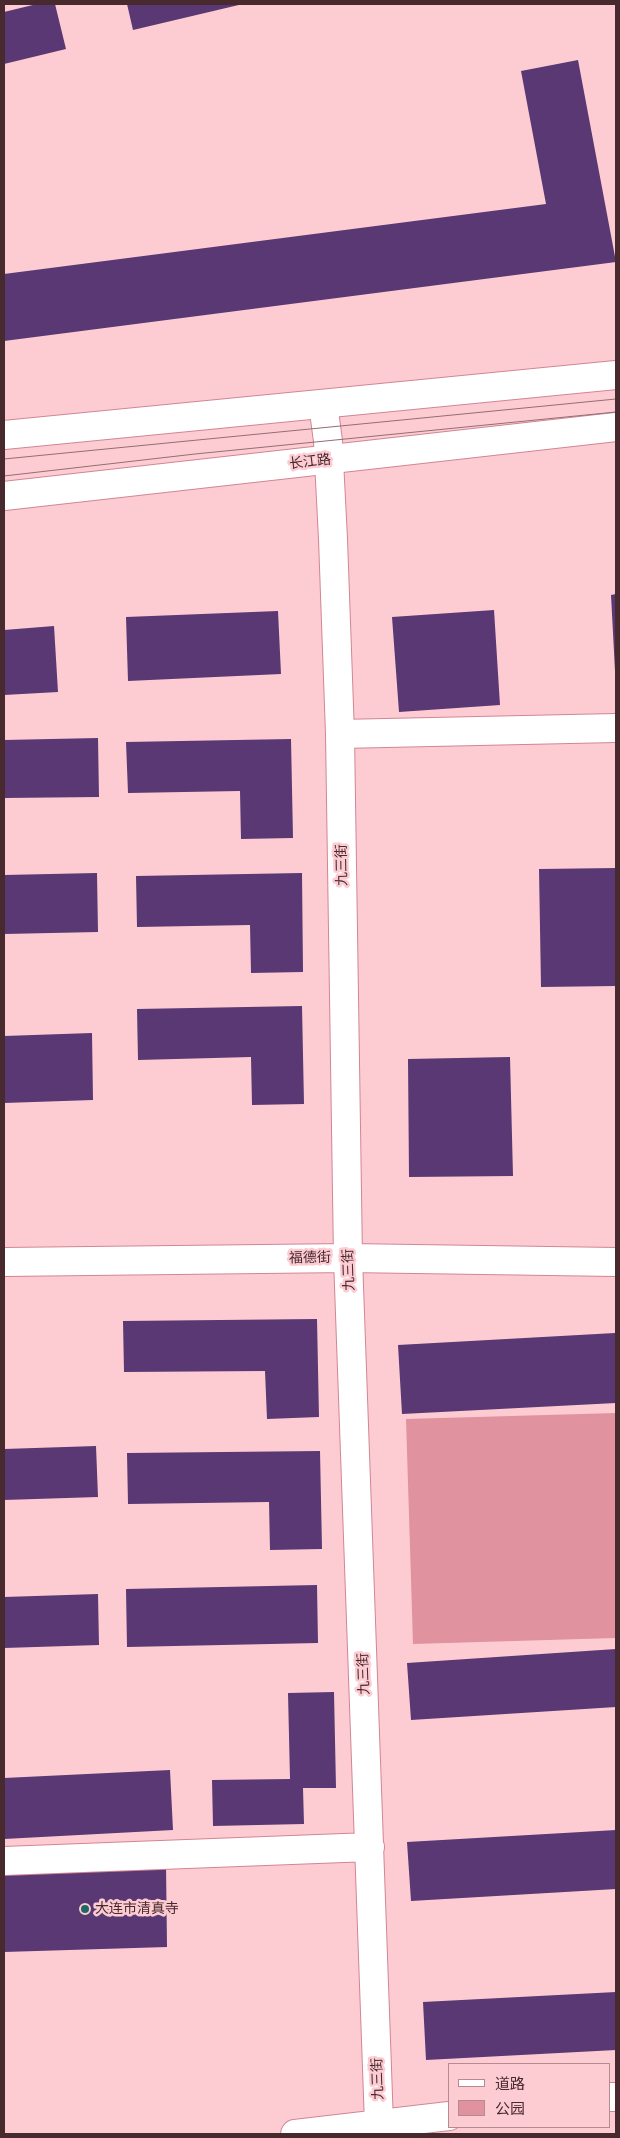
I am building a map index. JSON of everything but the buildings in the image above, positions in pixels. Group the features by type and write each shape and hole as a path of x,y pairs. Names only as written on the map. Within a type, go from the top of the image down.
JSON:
{"street":[{"path":"4,434 616,376"},
{"name":"九三街","path":"323,404 329,460 340,734 348,1258 382,2129"},
{"name":"长江路","path":"4,496 616,427"},
{"path":"340,734 616,728"},
{"name":"福德街","path":"4,1262 348,1258 616,1262"},
{"path":"4,1861 370,1847"},
{"path":"295,2134 382,2129 448,2116"}],"green space":[{"path":"616,1413 616,1638 413,1644 406,1419"}],"tram line":[{"path":"4,459 616,399"},
{"path":"4,476 195,454 616,412"}],"place":[{"name":"大连市清真寺","path":"85,1909"}]}
